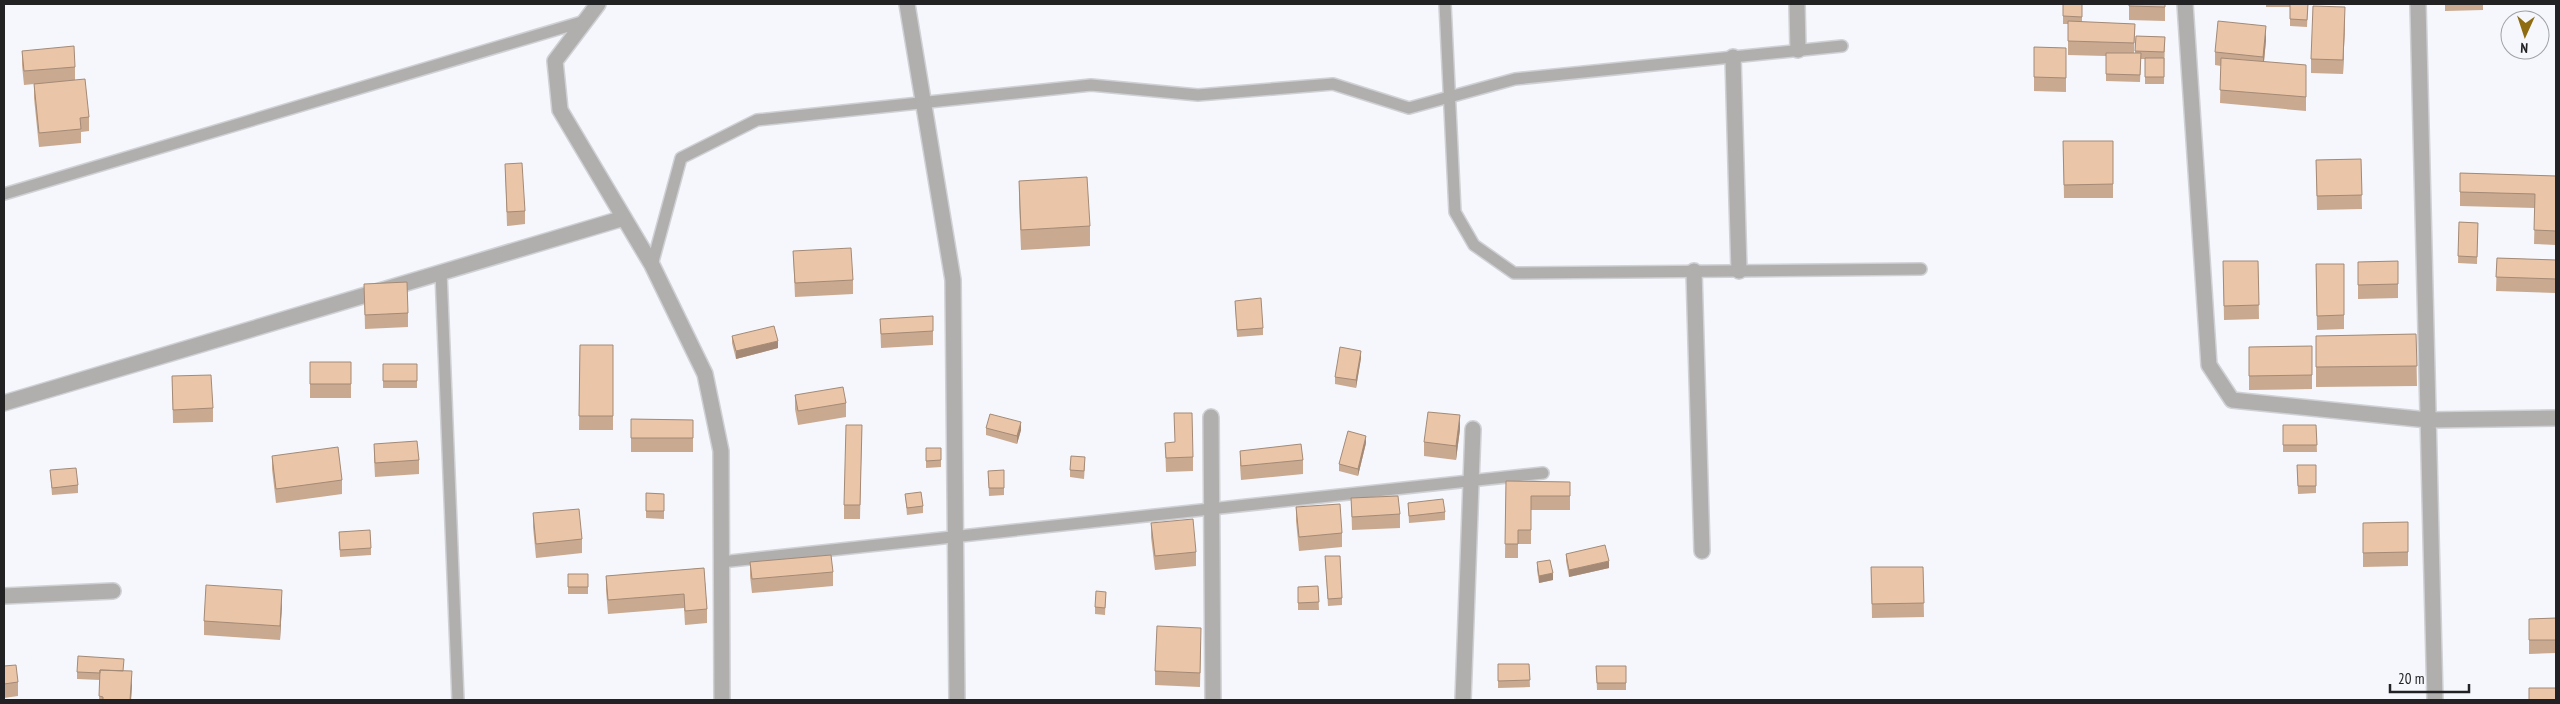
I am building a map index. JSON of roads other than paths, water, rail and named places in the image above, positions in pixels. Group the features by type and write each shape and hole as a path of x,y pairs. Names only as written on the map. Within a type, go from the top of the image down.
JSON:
{"street":[{"path":"598,4 555,61 560,110 652,265 705,374 721,451 722,700"},
{"path":"907,4 953,280 957,700"},
{"path":"1797,4 1798,50"},
{"path":"2185,4 2209,365 2232,400 2428,420 2556,418"},
{"path":"2418,4 2435,700"},
{"path":"1733,57 1739,271"},
{"path":"4,403 624,218"},
{"path":"1694,271 1702,550"},
{"path":"1211,417 1214,700"},
{"path":"1463,700 1473,429"},
{"path":"4,596 113,591"}],"lane":[{"path":"1445,4 1455,212 1474,245 1514,273 1921,269"},
{"path":"4,194 585,21"},
{"path":"652,265 681,158 757,120 1091,85 1198,95 1333,84 1409,108 1515,79 1842,46"},
{"path":"441,272 458,700"},
{"path":"722,562 1543,473"}]}
